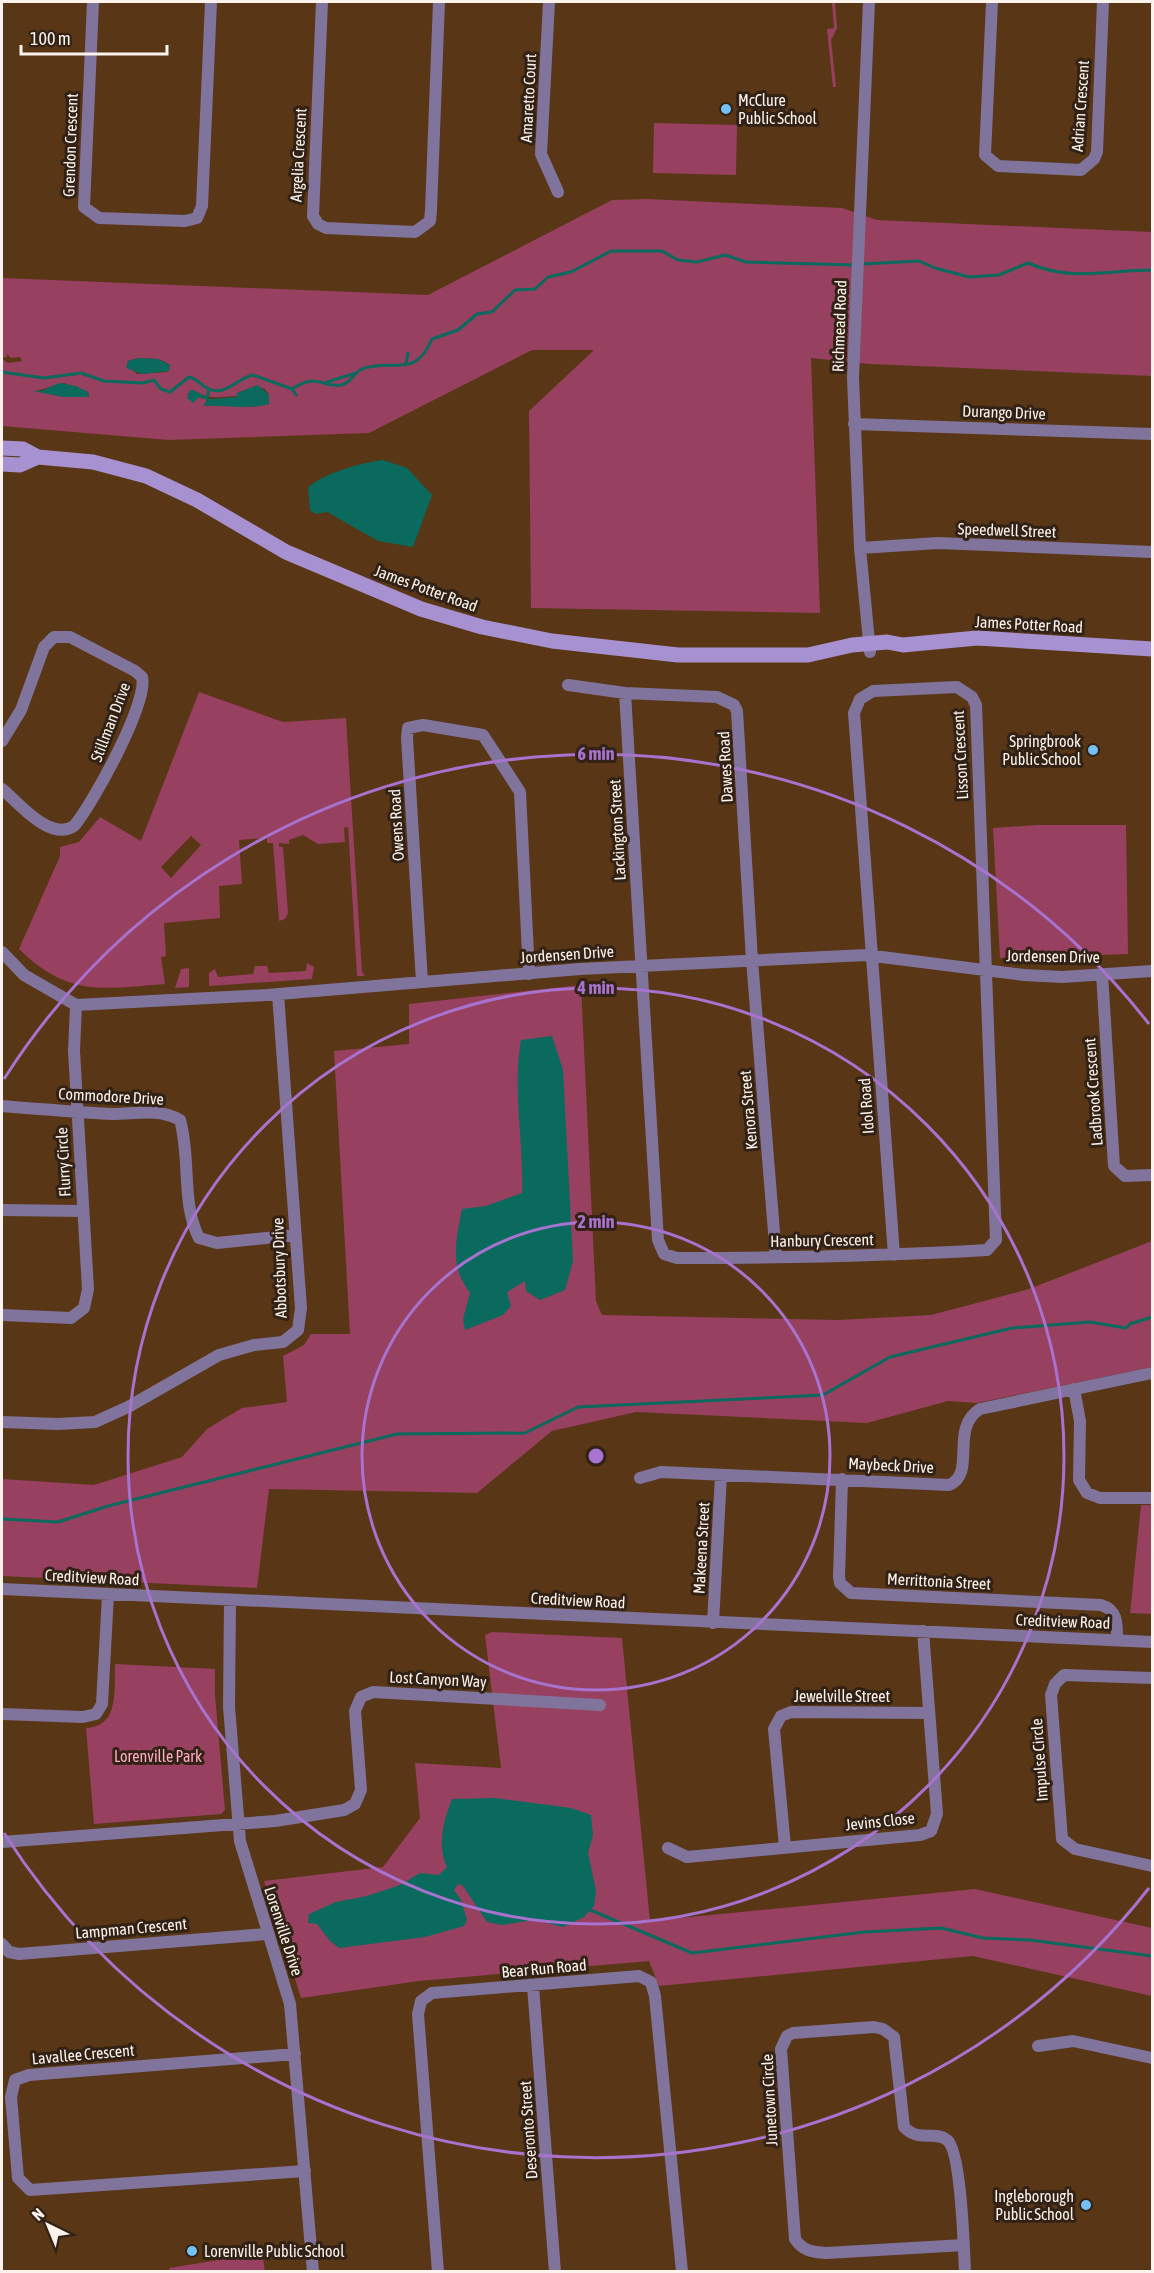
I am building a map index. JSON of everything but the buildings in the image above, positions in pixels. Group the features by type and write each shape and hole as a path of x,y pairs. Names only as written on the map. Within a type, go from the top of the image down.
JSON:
{"main road":[{"name":"James Potter Road","path":"2,448 23,449 38,457 93,462 146,476 197,500 286,552 422,609 482,627 552,641 678,655 808,655 827,652 843,646 869,648 888,642 903,645 977,638 1152,649"},
{"name":"James Potter Road","path":"2,465 20,465 38,457"}],"street":[{"name":"Grendon Crescent","path":"93,2 84,207 99,218 185,221 197,218 202,206 212,2"},
{"name":"Argelia Crescent","path":"322,2 313,216 318,224 326,228 415,232 430,221 439,2"},
{"name":"Amaretto Court","path":"549,2 541,154 558,192"},
{"name":"Richmead Road","path":"869,2 856,303 854,424 860,548 869,648"},
{"name":"Adrian Crescent","path":"992,2 986,155 998,166 1082,170 1094,159 1097,152 1102,2"},
{"name":"Durango Drive","path":"854,424 1152,434"},
{"name":"Speedwell Street","path":"860,548 938,543 1152,552"},
{"name":"Stillman Drive","path":"2,741 21,710 44,647 54,637 70,637 135,671 142,678 142,693 120,747 74,826 64,831 49,828 2,789"},
{"name":"Dawes Road","path":"568,685 625,693 717,697 734,705 737,711 752,960"},
{"name":"Lisson Crescent","path":"870,955 854,713 856,706 860,699 873,691 957,687 965,691 976,705 985,971"},
{"name":"Lackington Street","path":"625,693 641,966"},
{"name":"Owens Road","path":"422,982 408,728 423,725 483,735 520,792 529,974"},
{"path":"2,952 24,975 76,1005"},
{"name":"Jordensen Drive","path":"76,1005 278,994 641,966 870,955 985,971 1062,976 1152,971"},
{"name":"Idol Road","path":"870,955 894,1255"},
{"name":"Kenora Street","path":"752,960 776,1257"},
{"name":"Hanbury Crescent","path":"641,966 660,1249 664,1254 677,1258 894,1255 987,1250 996,1240 985,971"},
{"name":"Ladbrook Crescent","path":"1102,974 1114,1166 1125,1176 1152,1175"},
{"name":"Abbotsbury Drive","path":"2,1422 58,1424 96,1422 128,1407 219,1355 254,1345 283,1342 298,1330 301,1308 278,994"},
{"name":"Flurry Circle","path":"2,1315 72,1318 84,1308 88,1289 74,1051 76,1005"},
{"name":"Commodore Drive","path":"2,1106 114,1114 149,1112 169,1114 180,1120 186,1139 191,1223 199,1238 217,1243 295,1235"},
{"name":"Flurry Circle","path":"2,1210 83,1211"},
{"name":"Maybeck Drive","path":"640,1478 661,1472 954,1483 962,1472 964,1426 972,1414 980,1409 1152,1373"},
{"path":"1074,1389 1080,1421 1079,1474 1082,1487 1092,1497 1152,1498"},
{"name":"Makeena Street","path":"713,1623 721,1475"},
{"name":"Merrittonia Street","path":"842,1479 838,1577 851,1593 1101,1605 1110,1609 1116,1617 1118,1640"},
{"name":"Creditview Road","path":"2,1589 713,1623 1152,1641"},
{"path":"2,1713 83,1718 96,1714 102,1704 108,1594"},
{"name":"Lorenville Drive","path":"230,1600 229,1707 239,1824 244,1860 290,2004 313,2271"},
{"name":"Jevins Close","path":"669,1848 687,1857 920,1834 931,1831 937,1814 923,1631"},
{"name":"Impulse Circle","path":"1152,1678 1064,1675 1055,1684 1051,1695 1062,1839 1075,1849 1152,1866"},
{"name":"Lost Canyon Way","path":"239,1824 298,1818 344,1810 355,1804 361,1790 355,1711 357,1703 366,1694 373,1692 600,1705"},
{"name":"Jewelville Street","path":"785,1847 774,1729 781,1716 791,1712 929,1713"},
{"path":"2,1842 239,1824"},
{"name":"Lampman Crescent","path":"2,1944 9,1952 19,1954 267,1934"},
{"name":"Bear Run Road","path":"438,2271 418,2007 426,1996 432,1993 630,1976 639,1976 651,1982 656,1996 682,2271"},
{"name":"Deseronto Street","path":"533,1986 555,2271"},
{"name":"Junetown Circle","path":"964,2245 826,2253 805,2250 798,2244 795,2238 781,2049 787,2036 793,2032 874,2027 883,2028 894,2037 904,2127 914,2135 944,2137 950,2141 953,2150 964,2245 965,2271"},
{"path":"1038,2046 1073,2041 1152,2058"},
{"name":"Lavallee Crescent","path":"295,2054 21,2076 12,2086 12,2109 18,2178 30,2190 305,2171"}],"green space":[{"path":"832,2 835,2 837,28 831,40 836,87 833,87 827,29 834,28"},
{"path":"654,123 737,125 736,175 653,173"},
{"path":"647,199 842,208 877,220 1152,232 1152,376 870,364 811,358 820,613 531,608 529,411 594,350 532,350 369,433 169,440 2,426 2,359 8,363 22,361 20,357 11,358 7,354 7,357 2,358 2,278 428,295 612,200","holes":["139,358 159,360 170,365 167,372 137,374 127,364 128,361","64,383 88,392 89,396 64,397 36,391","255,386 265,389 269,395 255,407 230,404 206,406 206,399 187,395 193,390 215,397 239,396 237,393"]},
{"path":"199,692 283,722 346,718 362,972 365,976 357,976 348,827 344,828 345,842 318,844 303,835 289,840 289,844 279,843 279,847 283,847 288,913 285,919 279,921 273,843 267,843 267,838 239,840 242,884 219,886 220,918 164,923 166,956 161,957 165,984 104,988 70,982 37,964 19,949 60,856 60,847 79,842 100,817 141,841","holes":["191,836 201,845 171,878 161,867"]},
{"path":"1037,825 1126,825 1128,954 1000,958 993,828"},
{"path":"307,963 314,967 312,979 209,986 209,973 215,969 218,977 253,974 255,966 267,966 269,973 306,971"},
{"path":"189,968 189,987 175,988 181,969"},
{"path":"581,985 596,1301 602,1315 838,1320 931,1315 1029,1289 1152,1241 1152,1367 977,1403 948,1401 867,1423 636,1412 552,1431 477,1493 269,1489 257,1588 2,1576 2,1479 94,1485 182,1457 207,1429 242,1408 287,1402 283,1356 304,1345 311,1334 350,1334 334,1051 409,1044 409,1004"},
{"path":"1141,1505 1152,1505 1152,1614 1130,1613"},
{"path":"492,1632 622,1638 650,1921 975,1889 1152,1928 1152,1996 973,1956 659,1986 649,1961 419,1981 301,1998 264,1881 383,1867 420,1818 415,1763 501,1768 485,1635"},
{"name":"Lorenville Park","path":"115,1664 215,1669 215,1695 225,1810 221,1814 94,1824 86,1728 97,1726 110,1714 114,1695"},
{"path":"262,2253 265,2271 170,2271 169,2268"}],"water":[{"path":"139,358 158,359 170,365 169,371 142,374 126,368 128,361"},
{"path":"59,383 76,386 88,392 89,397 64,397 32,391 41,391"},
{"path":"258,385 269,395 269,404 246,407 203,406 207,400 199,397 193,403 187,398 190,390 211,399 237,397 237,393"},
{"path":"383,460 407,468 432,495 413,547 378,541 327,512 315,514 310,510 308,488 314,483 343,469"},
{"path":"552,1036 563,1070 573,1261 565,1290 540,1300 526,1291 525,1281 507,1292 511,1306 503,1315 465,1330 463,1319 470,1293 459,1273 456,1252 462,1209 486,1206 522,1193 518,1097 521,1040"},
{"path":"495,1798 571,1808 591,1815 593,1835 588,1853 596,1891 594,1906 584,1917 563,1927 534,1920 502,1925 487,1922 463,1886 458,1884 454,1890 461,1900 467,1920 464,1926 425,1937 339,1948 330,1941 317,1924 308,1923 309,1914 336,1902 367,1896 400,1885 420,1873 439,1875 447,1867 442,1850 442,1833 452,1799"}],"waterway":[{"path":"2,372 44,378 81,373 104,381 143,383 154,380 161,389 170,392 189,377 215,391 226,389 253,375 292,389 313,381 341,385 348,382 362,369 373,366 410,364 418,360 432,339 458,330 477,314 492,312 515,290 535,289 548,277 571,272 611,251 662,251 678,260 697,262 725,255 746,262 854,265"},
{"path":"861,264 919,261 969,277 999,275 1028,263 1044,269 1075,274 1152,270"},
{"path":"406,363 408,353"},
{"path":"327,382 356,373"},
{"path":"207,397 209,389"},
{"path":"292,389 296,395"},
{"path":"2,1519 58,1522 108,1506 397,1434 525,1433 578,1407 823,1395 890,1357 1012,1328 1090,1322 1126,1328 1130,1324 1152,1317"},
{"path":"588,1909 692,1953 864,1932 941,1928 983,1938 1030,1940 1152,1956"}],"place":[{"name":"McClure Public School","path":"726,109"},
{"name":"Springbrook Public School","path":"1093,750"},
{"name":"Ingleborough Public School","path":"1086,2205"},
{"name":"Lorenville Public School","path":"192,2251"}]}
